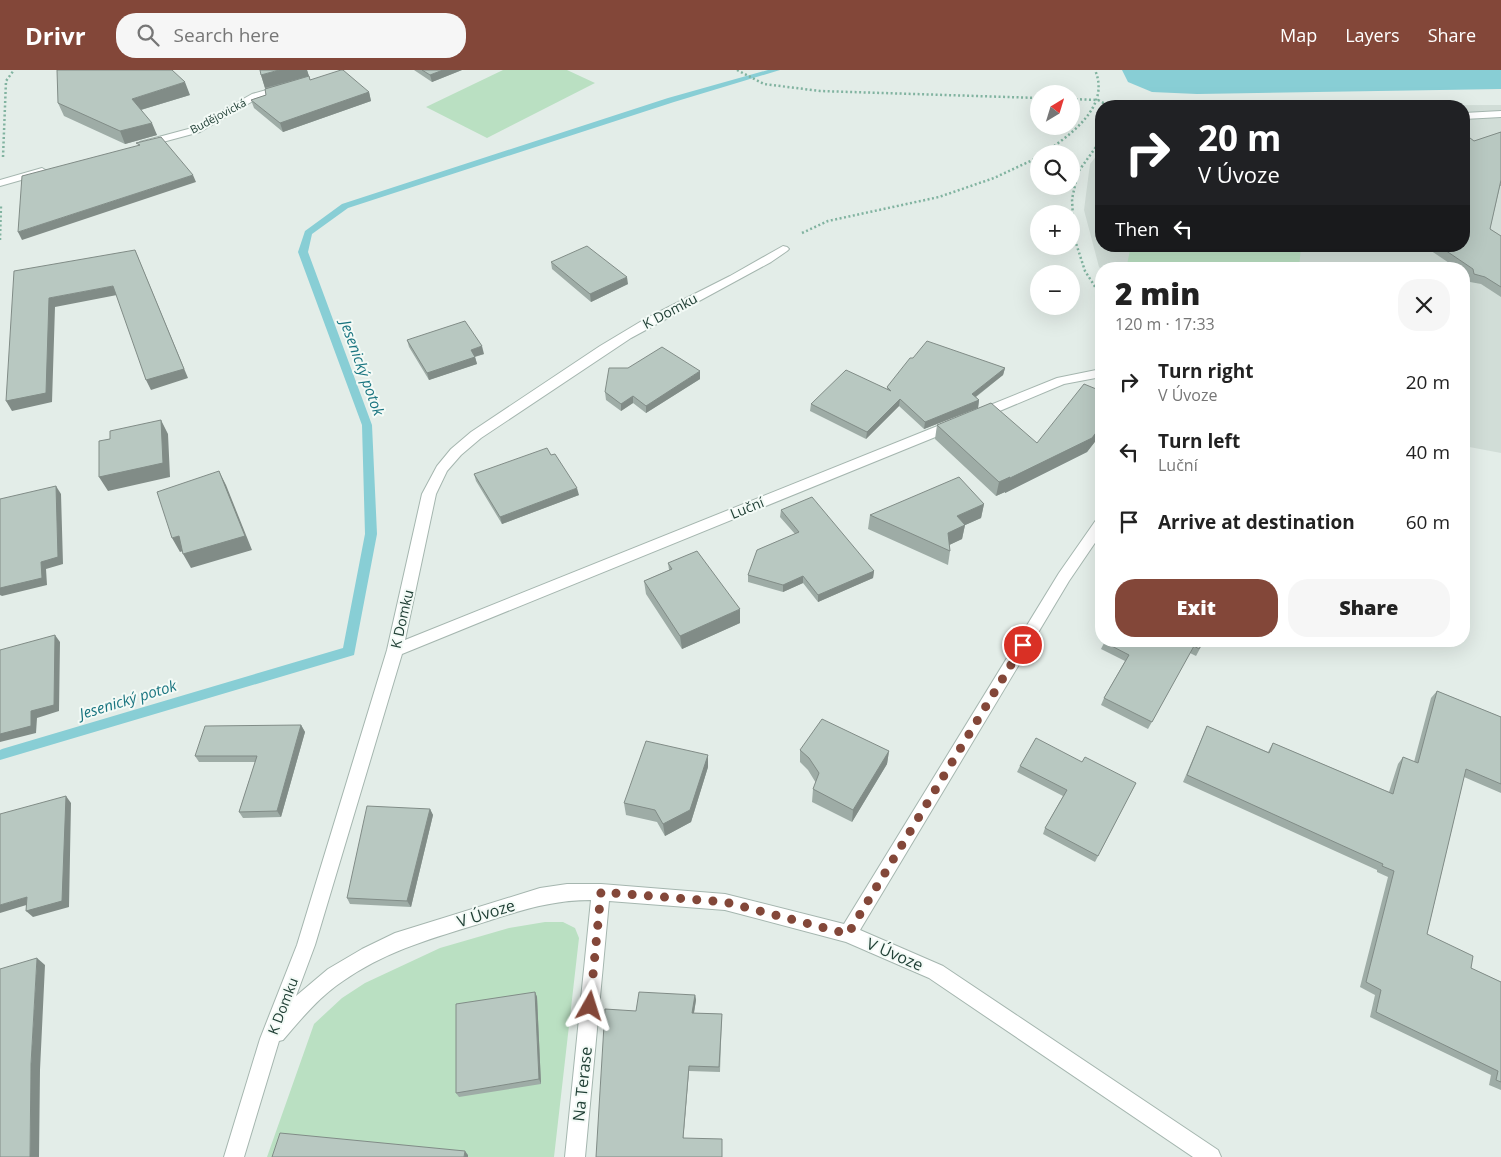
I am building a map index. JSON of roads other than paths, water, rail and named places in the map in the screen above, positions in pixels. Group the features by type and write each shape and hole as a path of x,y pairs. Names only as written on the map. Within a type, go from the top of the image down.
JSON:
{"street":[{"name":"Budějovická","path":"130,148 196,130 255,96 292,86"},
{"path":"1470,116 1501,114"},
{"path":"1,182 55,168"},
{"name":"K Domku","path":"234,1157 270,1040 306,945 395,650 429,494 442,469 456,452 476,435 619,340 675,308 762,264 783,250"},
{"name":"Luční","path":"395,650 1062,381 1095,374"},
{"path":"848,934 1064,577 1095,533"},
{"name":"V Úvoze","path":"270,1040 305,1000 335,975 369,955 402,939 540,896 567,892 601,892 725,902 848,934 936,972 1211,1157"},
{"name":"Na Terase","path":"575,1157 601,892"}],"water":[{"path":"1122,70 1501,70 1501,89 1197,94 1152,92 1128,82"}],"waterway":[{"name":"Jesenický potok","path":"2,755 349,651 371,534 367,425 303,252 308,233 345,206 671,100 776,70"}]}
